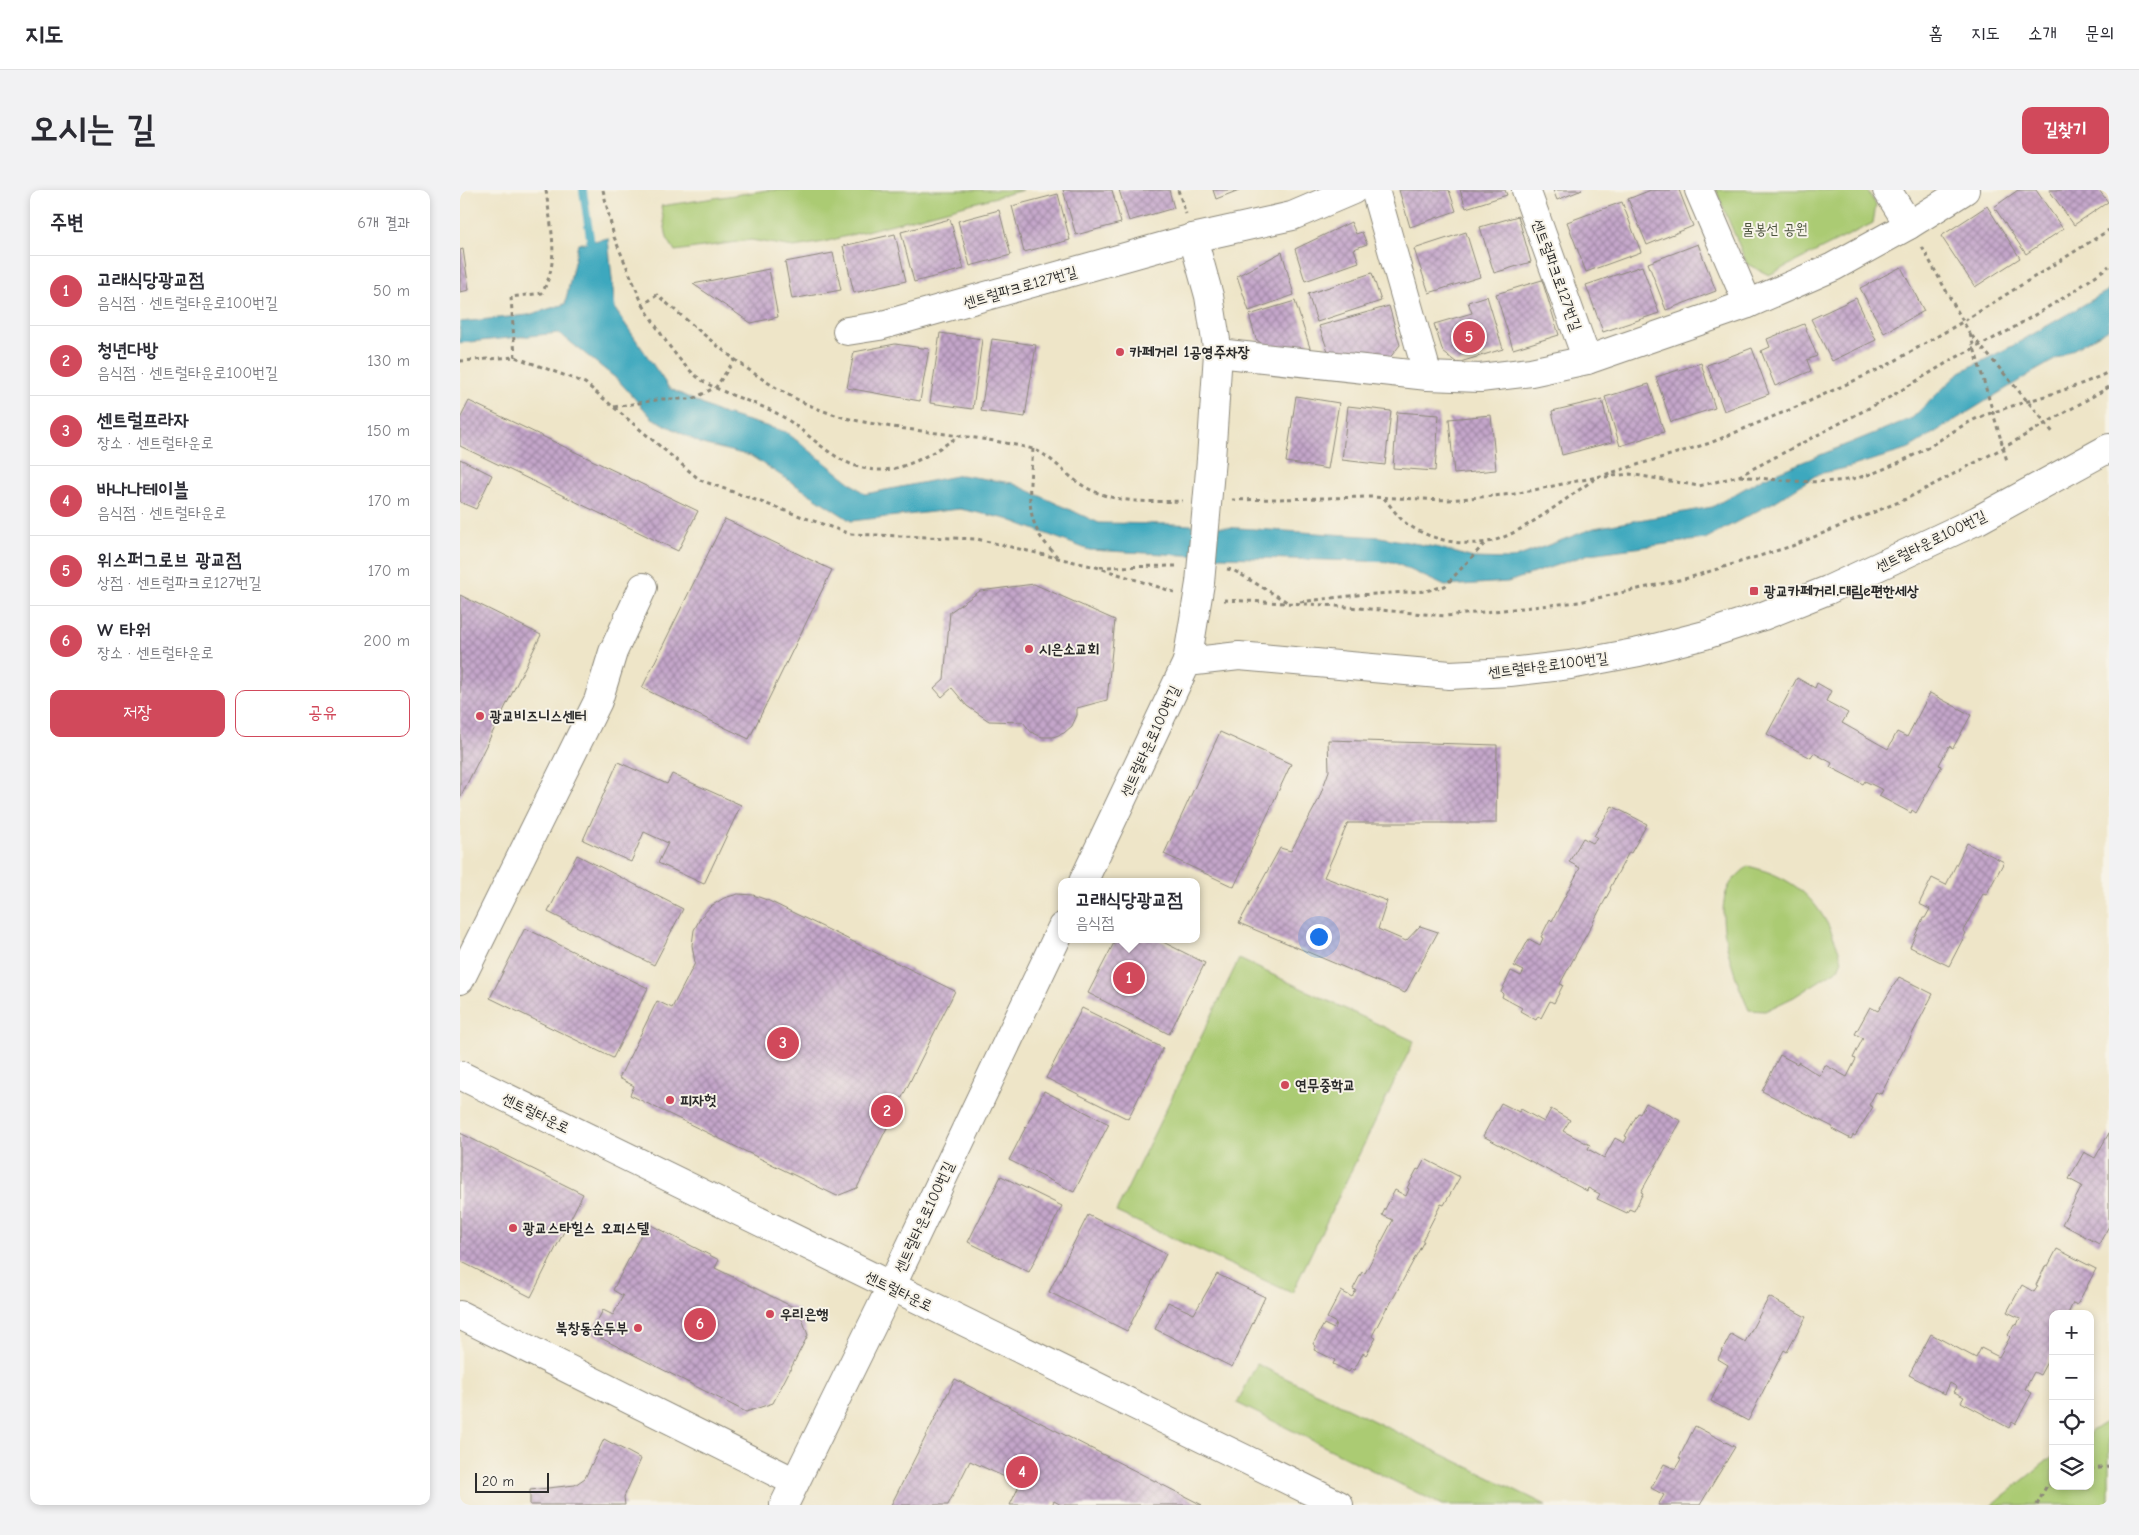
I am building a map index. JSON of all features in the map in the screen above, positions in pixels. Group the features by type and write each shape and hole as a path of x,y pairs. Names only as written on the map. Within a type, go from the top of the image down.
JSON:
{"street":[{"name":"센트럴파크로127번길","path":"847,331 880,326 1193,238 1292,216 1353,190"},
{"path":"1374,190 1428,376"},
{"name":"센트럴파크로127번길","path":"1526,190 1587,360"},
{"path":"1699,190 1748,304"},
{"path":"1887,190 1910,225"},
{"path":"1218,353 1428,376 1480,378 1531,372 1587,360 1748,304 1833,267 1910,225 1965,190"},
{"path":"1187,662 1199,591 1218,353 1209,296 1193,238"},
{"name":"센트럴타운로100번길","path":"1085,878 1187,662 1239,656 1450,675 1510,672 1570,665 1639,652 1705,636 1764,616 1828,590 1978,520 2109,448"},
{"path":"460,980 598,701 613,652 642,587"},
{"name":"센트럴타운로100번길","path":"789,1493 891,1287 1058,935"},
{"name":"센트럴타운로","path":"460,1076 1339,1505"},
{"path":"460,1315 789,1493"}],"path":[{"path":"515,357 511,297 542,293 550,279 554,251 546,190"},
{"path":"603,190 614,237 643,305 679,358 696,376 716,387 777,413 795,424 835,456 847,463 868,470 887,470 912,463 960,436"},
{"path":"1910,225 1970,334 2007,461"},
{"path":"1228,500 1384,497 1448,500 1514,494 1597,477 1710,443 1792,409 1886,366 1964,321 2109,230"},
{"path":"1384,497 1410,526 1449,542 1471,543 1493,540 1516,530 1597,477 1630,474 1699,486 1739,476 1890,397 1953,359 2008,331 2073,292 2109,266"},
{"path":"643,305 657,295 735,359 792,397 828,412 850,419 1033,449 1045,454 1083,486 1102,495 1152,502 1190,501"},
{"path":"1970,334 2054,434"},
{"path":"460,361 515,357 585,383 700,480 850,534 977,539 1096,567 1137,581 1290,604 1446,616 1579,602 1688,578 1792,546 1906,499 2003,448 2109,387"},
{"path":"614,407 662,399 693,398 716,387 735,359"},
{"path":"1739,476 1808,482 1848,480 1866,475 1915,455 1954,429 1975,420 2109,372"},
{"path":"1033,449 1029,491 1033,515 1037,530 1058,558"},
{"path":"1290,604 1357,595 1426,591 1445,586 1486,541"},
{"path":"2094,1469 2109,1467"},
{"path":"2037,1505 2049,1484"}],"green space":[{"path":"768,190 1023,190 824,242 794,247 751,240 675,251 667,238 661,206"},
{"name":"물봉선 공원","path":"1716,190 1867,190 1876,205 1873,223 1769,275 1747,264"},
{"path":"1748,866 1783,879 1809,898 1828,925 1842,960 1838,969 1794,997 1765,1011 1749,1010 1732,965 1724,931 1724,899 1729,886"},
{"path":"1239,959 1414,1041 1292,1293 1116,1212"},
{"path":"1257,1364 1546,1505 1442,1505 1237,1403"},
{"path":"2109,1420 2109,1505 1992,1505 2049,1459 2049,1490 2094,1490 2094,1429"}],"water":[{"path":"608,238 615,309 669,388 718,412 786,432 865,494 961,475 1012,483 1099,523 1175,524 1380,537 1440,548 1473,558 1511,559 1594,528 1712,507 1763,478 1912,418 1960,372 2014,345 2109,290 2109,329 2030,374 1906,450 1846,468 1818,474 1776,501 1705,539 1589,554 1508,582 1445,586 1393,562 1222,557 1089,550 1007,519 960,509 851,521 751,456 702,444 652,418 618,380 559,333 460,343 460,322 528,315 565,304 578,244"}],"building":[{"path":"1063,190 1112,190 1121,223 1076,235"},
{"path":"1119,190 1169,190 1174,208 1129,221"},
{"path":"1213,190 1239,190 1216,199"},
{"path":"1399,190 1449,190 1456,211 1410,227"},
{"path":"1460,190 1505,190 1507,195 1466,208"},
{"path":"1553,190 1582,190 1557,200"},
{"path":"1651,190 1679,190 1693,226 1647,245 1628,199"},
{"path":"2018,190 2036,190 2063,229 2026,254 1994,207"},
{"path":"2049,190 2099,190 2108,202 2074,225"},
{"path":"1058,194 1070,240 1024,252 1012,206"},
{"path":"1622,202 1641,252 1586,272 1567,222"},
{"path":"1987,206 2020,258 1975,287 1941,236"},
{"path":"999,210 1011,255 970,266 958,221"},
{"path":"1518,216 1531,262 1494,273 1480,227"},
{"path":"950,219 964,269 914,282 901,232"},
{"path":"1351,222 1356,234 1362,232 1367,244 1354,249 1359,262 1305,281 1295,249"},
{"path":"1466,232 1480,277 1429,293 1414,249"},
{"path":"895,234 906,281 854,293 843,246"},
{"path":"1698,244 1716,291 1666,310 1648,263"},
{"path":"463,249 469,290 460,292 460,250"},
{"path":"1282,252 1294,295 1249,311 1237,276"},
{"path":"833,253 841,290 792,299 785,262"},
{"path":"1642,266 1659,313 1603,332 1586,285"},
{"path":"1901,267 1924,311 1884,333 1860,288"},
{"path":"769,269 778,317 751,323 693,284"},
{"path":"1372,273 1381,301 1317,322 1308,294"},
{"path":"1542,280 1559,335 1513,349 1496,294"},
{"path":"1487,296 1503,349 1457,363 1443,352 1434,324 1472,313 1468,302"},
{"path":"1856,298 1876,340 1832,361 1811,319"},
{"path":"1295,301 1311,351 1262,344 1256,339 1249,315"},
{"path":"1389,306 1400,345 1388,360 1328,351 1319,326"},
{"path":"1804,324 1817,356 1807,360 1811,371 1775,386 1761,351 1770,347 1767,339"},
{"path":"940,333 982,339 973,409 930,403"},
{"path":"992,339 1036,345 1025,417 981,411"},
{"path":"895,344 929,349 920,401 847,388 854,352"},
{"path":"1752,348 1769,394 1724,411 1707,365"},
{"path":"1701,363 1715,408 1671,422 1656,377"},
{"path":"1649,384 1664,432 1620,446 1605,397"},
{"path":"1296,396 1339,403 1328,469 1286,462"},
{"path":"1602,399 1612,442 1562,455 1552,411"},
{"path":"469,401 698,511 678,551 460,446 460,419"},
{"path":"1348,406 1391,411 1385,465 1342,460"},
{"path":"1397,412 1439,415 1435,471 1393,468"},
{"path":"1491,415 1496,470 1454,474 1449,419"},
{"path":"460,459 492,475 476,509 460,502"},
{"path":"725,519 832,570 749,739 642,688"},
{"name":"시은소교회","path":"1034,584 1115,620 1107,700 1077,708 1077,715 1072,726 1064,733 1053,737 1042,737 1031,732 1023,722 989,721 967,706 952,688 942,697 934,688 944,679 950,612 980,591"},
{"name":"광교비즈니스센터","path":"460,595 541,635 460,798"},
{"path":"1797,678 1815,688 1817,683 1831,691 1826,701 1848,713 1842,723 1888,749 1897,732 1907,737 1930,693 1971,715 1953,748 1949,746 1939,765 1942,766 1916,813 1912,810 1911,813 1879,796 1883,790 1865,781 1863,784 1830,767 1832,763 1814,753 1811,758 1767,734"},
{"path":"1220,732 1291,764 1234,887 1164,854"},
{"path":"1328,740 1497,745 1496,823 1348,823 1324,877 1387,901 1378,929 1406,941 1420,926 1438,932 1405,993 1239,923 1280,848 1291,851 1318,801 1329,771"},
{"path":"618,762 667,784 672,774 741,805 704,884 658,863 668,843 644,832 631,862 583,840"},
{"path":"1612,806 1647,824 1631,853 1629,852 1560,984 1563,985 1554,1003 1550,1001 1541,1018 1538,1016 1536,1020 1520,1011 1522,1008 1502,997 1503,994 1501,992 1511,971 1521,976 1524,971 1514,966 1529,939 1540,945 1543,938 1541,937 1550,919 1552,921 1580,868 1569,862 1583,838 1593,843 1597,837 1594,836"},
{"path":"1967,843 2004,862 1986,895 1983,894 1963,931 1966,933 1949,966 1910,947 1923,918 1925,918 1930,909 1919,904 1932,878 1946,885"},
{"path":"577,855 683,909 654,965 548,912"},
{"path":"738,894 753,895 767,900 955,991 857,1188 837,1196 630,1095 634,1086 619,1078 657,1001 672,1008 695,963 692,945 694,930 701,917 711,906 724,898"},
{"path":"525,928 648,988 613,1058 490,998"},
{"path":"1114,943 1165,943 1205,963 1169,1034 1088,993"},
{"path":"1899,977 1933,994 1881,1094 1876,1092 1869,1105 1873,1107 1855,1136 1853,1135 1851,1139 1832,1129 1833,1127 1762,1091 1780,1055 1797,1064 1798,1062 1820,1076 1825,1065 1847,1077 1856,1059 1853,1058 1863,1038 1855,1034 1870,1007 1878,1011"},
{"path":"1082,1008 1163,1048 1128,1119 1046,1078"},
{"path":"1044,1091 1109,1124 1074,1192 1009,1160"},
{"path":"1501,1103 1519,1112 1521,1109 1544,1122 1551,1109 1570,1120 1563,1131 1590,1145 1588,1149 1604,1158 1615,1138 1624,1143 1627,1137 1625,1136 1646,1103 1681,1121 1641,1192 1643,1193 1634,1211 1629,1209 1627,1213 1597,1199 1600,1194 1588,1188 1587,1191 1483,1136"},
{"name":"광교스타힐스 오피스텔","path":"460,1133 583,1194 531,1297 460,1261"},
{"path":"2109,1133 2109,1226 2099,1244 2062,1224 2082,1186 2069,1179 2084,1152 2095,1158"},
{"path":"1425,1159 1460,1177 1444,1205 1441,1204 1422,1241 1424,1241 1387,1307 1372,1336 1376,1338 1366,1355 1363,1353 1354,1370 1351,1369 1349,1372 1333,1364 1335,1360 1314,1350 1316,1346 1313,1344 1324,1324 1334,1329 1336,1323 1327,1318 1341,1291 1352,1297 1356,1290 1353,1289 1362,1272 1365,1273 1393,1220 1382,1215 1395,1190 1406,1196 1409,1189 1407,1188 1417,1169 1419,1170"},
{"path":"1001,1176 1062,1206 1029,1272 968,1242"},
{"path":"1088,1215 1166,1254 1127,1331 1049,1292"},
{"path":"647,1223 719,1260 715,1268 799,1310 808,1335 773,1403 746,1412 591,1333 603,1310 613,1315 623,1296 613,1290"},
{"path":"2057,1249 2096,1269 2077,1305 2073,1303 2070,1310 2049,1310 2049,1358 2040,1375 2034,1372 2025,1389 2032,1393 2015,1424 2012,1422 2009,1428 1961,1402 1964,1397 1954,1392 1957,1387 1950,1383 1945,1394 1909,1375 1931,1334 1976,1358 1981,1348 1999,1357 2010,1337 2008,1335 2014,1324 2017,1325 2020,1318 2007,1312 2022,1285 2034,1292 2046,1265 2048,1266"},
{"path":"1217,1274 1265,1297 1232,1367 1155,1329 1168,1302 1194,1314"},
{"path":"1769,1297 1806,1317 1787,1352 1784,1350 1748,1421 1711,1401 1728,1365 1718,1359 1731,1334 1745,1342"},
{"path":"955,1379 1202,1505 1061,1505 1054,1501 1052,1505 1010,1505 1020,1484 970,1461 948,1505 891,1505"},
{"path":"1695,1426 1735,1447 1700,1505 1658,1505 1664,1495 1651,1488 1664,1464 1675,1469"},
{"path":"604,1439 641,1459 624,1497 625,1505 530,1505 530,1490 575,1485 585,1478"}],"waterway":[{"path":"583,190 592,251"}],"place":[{"name":"위스퍼그로브 광교점","path":"1469,337"},
{"name":"카페거리 1공영주차장","path":"1120,352"},
{"name":"광교카페거리.대림e편한세상","path":"1754,591"},
{"name":"시은소교회","path":"1029,649"},
{"name":"광교비즈니스센터","path":"480,716"},
{"name":"고래식당광교점","path":"1129,978"},
{"name":"센트럴프라자","path":"783,1043"},
{"name":"연무중학교","path":"1285,1085"},
{"name":"피자헛","path":"670,1100"},
{"name":"청년다방","path":"887,1111"},
{"name":"광교스타힐스 오피스텔","path":"513,1228"},
{"name":"우리은행","path":"770,1314"},
{"name":"W 타워","path":"700,1324"},
{"name":"북창동순두부","path":"638,1328"},
{"name":"바나나테이블","path":"1022,1472"}]}
